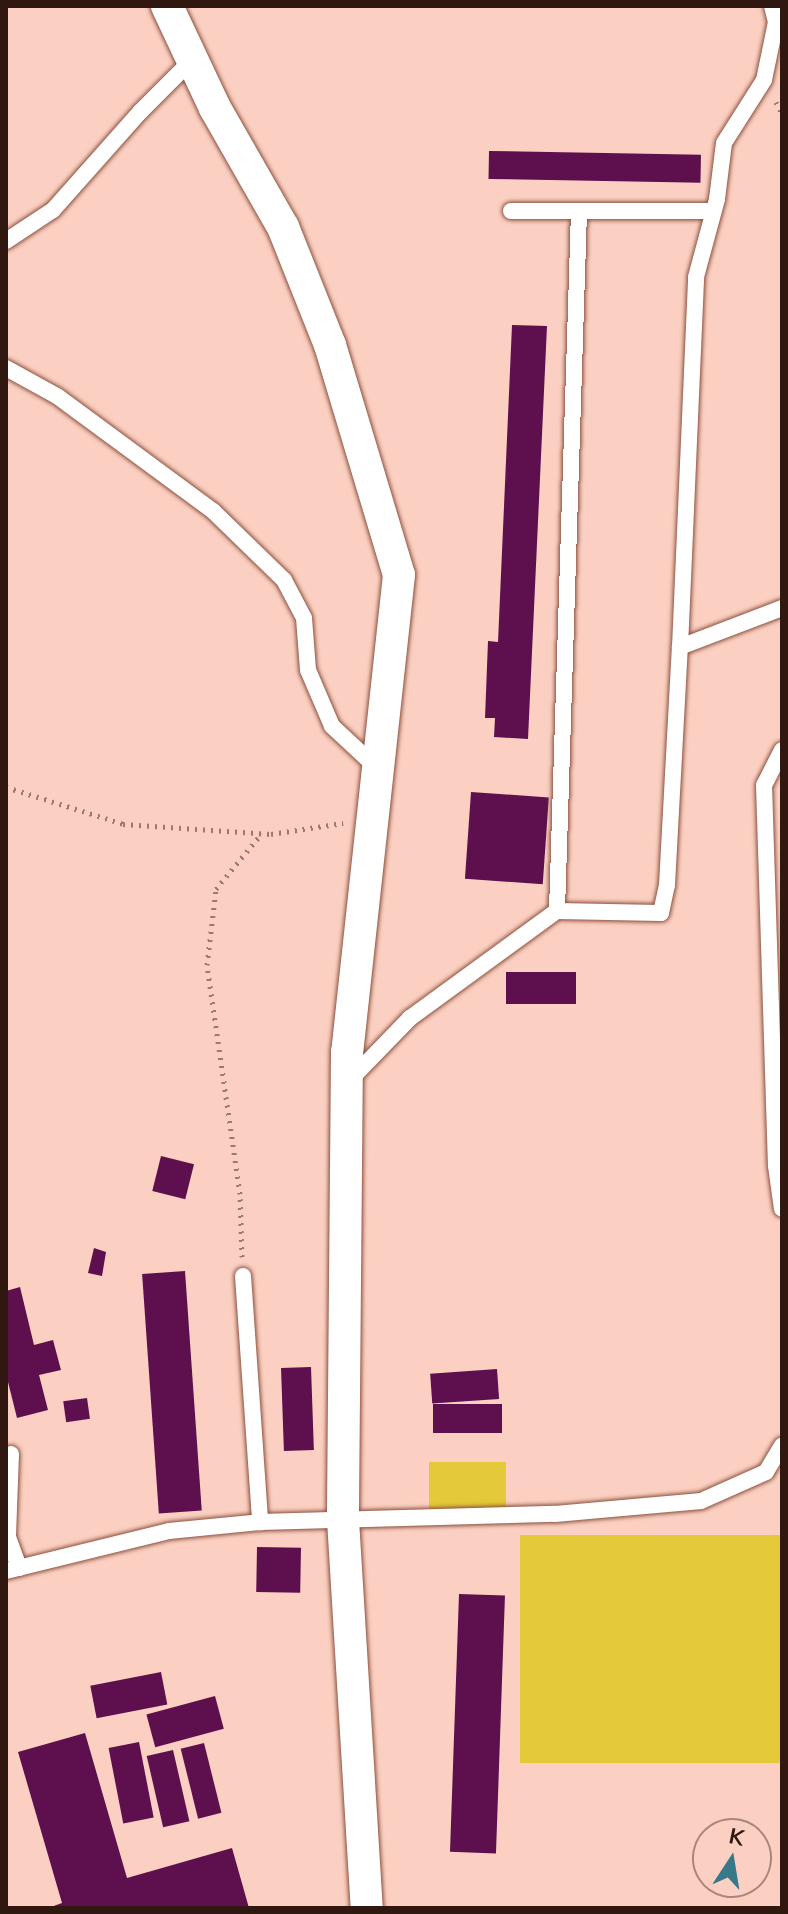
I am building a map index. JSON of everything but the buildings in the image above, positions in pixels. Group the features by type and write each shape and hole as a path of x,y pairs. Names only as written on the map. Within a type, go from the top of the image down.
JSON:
{"street":[{"path":"167,6 215,108 283,227 330,345 399,575 376,767 346,1083 343,1520 367,1908"}],"lane":[{"path":"346,1083 410,1018 557,911 661,913 667,885 696,277 713,211 724,143 764,80 776,22 772,6"},
{"path":"6,241 53,210 140,112 192,60"},
{"path":"511,211 713,211"},
{"path":"557,911 579,211"},
{"path":"6,368 57,396 213,511 284,580 304,618 308,670 332,726 376,767"},
{"path":"680,647 782,608"},
{"path":"782,750 764,785 776,1166 782,1209"},
{"path":"243,1276 260,1522"},
{"path":"11,1454 7,1536 12,1570 169,1531 260,1522 555,1514 701,1501 766,1472 782,1445"}],"path":[{"path":"6,787 123,824 262,833 371,818"},
{"path":"243,1276 240,1194 207,965 216,889 262,833"}],"shaded area":[{"path":"429,1462 506,1462 506,1511 429,1511"},
{"path":"520,1535 782,1535 782,1763 520,1763"}]}
